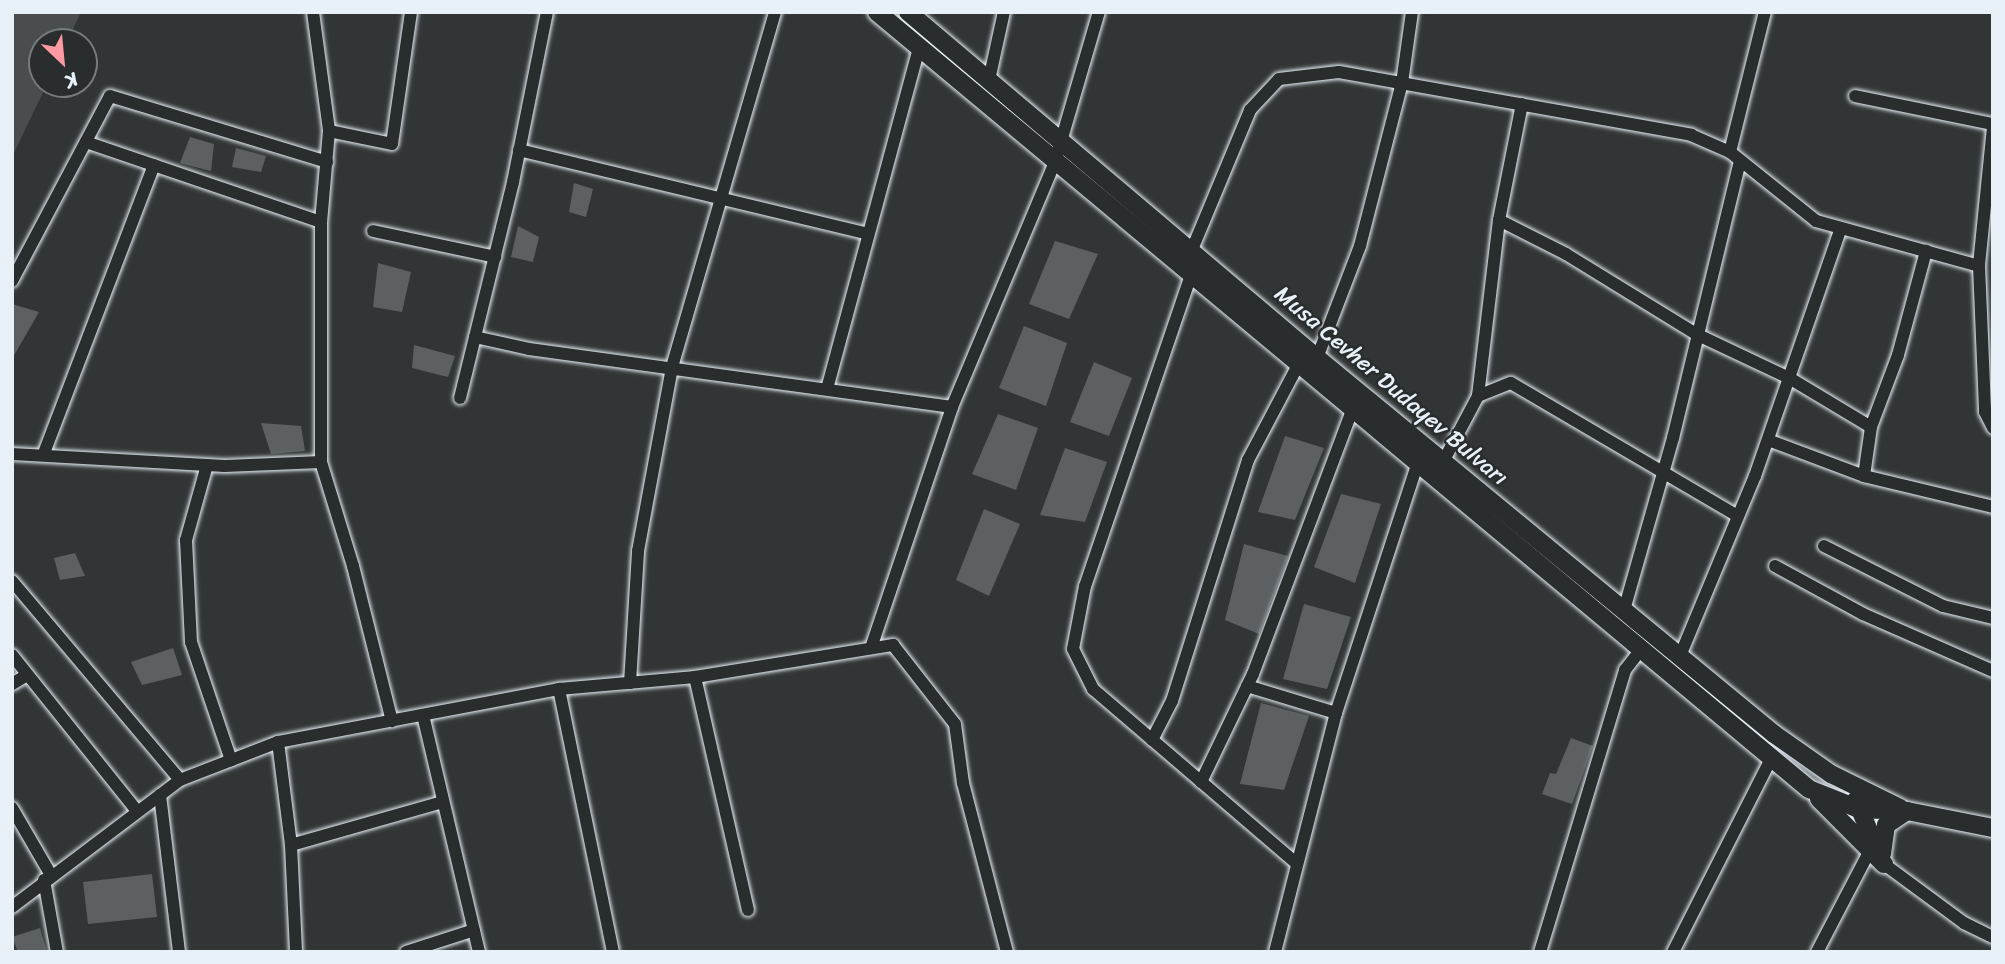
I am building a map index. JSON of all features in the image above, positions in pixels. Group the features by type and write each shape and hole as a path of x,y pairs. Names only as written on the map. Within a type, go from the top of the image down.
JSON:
{"main road":[{"name":"Musa Cevher Dudayev Bulvarı","path":"877,12 1352,411 1809,789 1884,864"},
{"name":"Musa Cevher Dudayev Bulvarı","path":"916,15 1317,358 1790,747 1853,785 1907,811"},
{"path":"1853,785 1859,809 1884,864"},
{"name":"Musa Cevher Dudayev Bulvarı","path":"1809,789 1859,809 1907,811"},
{"path":"1884,864 1880,848 1885,825 1907,811 1993,828"}],"street":[{"path":"313,12 329,131 321,222 321,461 354,566 392,721"},
{"path":"329,131 392,144 411,12"},
{"path":"460,398 495,257 547,12"},
{"path":"989,80 1004,12"},
{"path":"871,649 952,407 1055,162 1099,12"},
{"path":"1317,358 1360,246 1402,83 1412,12"},
{"path":"1730,152 1765,12"},
{"path":"630,683 638,551 672,367 722,202 770,14"},
{"path":"827,389 866,233 919,47"},
{"path":"1191,252 1250,110 1279,79 1339,72 1691,135 1730,152 1816,221 1979,266"},
{"path":"12,281 110,96 327,162"},
{"path":"1855,96 1993,125 1979,266 1985,412 1993,428"},
{"path":"1443,462 1478,396 1499,220 1522,104"},
{"path":"86,142 321,222"},
{"path":"519,150 722,202 866,233"},
{"path":"1624,610 1740,161"},
{"path":"44,453 154,165"},
{"path":"1499,220 1566,254 1696,334 1791,379 1871,427"},
{"path":"1680,656 1791,379 1841,228"},
{"path":"373,231 495,257"},
{"path":"1864,476 1871,427 1898,355 1926,251"},
{"path":"1191,275 1085,586 1073,649 1093,689 1296,863"},
{"path":"475,337 529,349 952,407"},
{"path":"1152,740 1171,701 1248,460 1298,365"},
{"path":"1478,396 1511,383 1738,516"},
{"path":"1201,782 1247,686 1352,411"},
{"path":"1768,440 1864,476 1993,507"},
{"path":"12,454 44,453 207,465 321,461"},
{"path":"207,465 186,540 191,642 231,760"},
{"path":"1275,952 1336,713 1417,465"},
{"path":"1824,546 1943,606 1993,618"},
{"path":"1775,566 1863,614 1993,671"},
{"path":"12,581 180,780"},
{"path":"12,907 47,877 180,780 278,742 559,689 695,677 893,645 956,724 963,783 1007,952"},
{"path":"1540,952 1625,670 1640,651"},
{"path":"12,655 137,811"},
{"path":"12,684 27,675"},
{"path":"695,677 748,910"},
{"path":"1247,686 1336,713"},
{"path":"559,689 613,952"},
{"path":"423,715 479,952"},
{"path":"278,742 291,845 296,952"},
{"path":"1673,952 1771,759"},
{"path":"160,795 179,952"},
{"path":"291,845 443,802"},
{"path":"12,808 47,877 57,952"},
{"path":"1816,952 1870,850"},
{"path":"1884,864 1964,923 1993,937"},
{"path":"407,952 474,930"}],"shaded area":[{"path":"12,12 81,12 74,28 28,28 28,98 40,98 12,157"},
{"path":"888,12 895,12 1049,141 1046,145"},
{"path":"1450,479 1768,741 1764,744"},
{"path":"1789,759 1829,782 1824,789 1788,763"}],"building":[{"path":"190,137 214,144 211,171 180,163"},
{"path":"236,148 266,156 261,172 232,167"},
{"path":"574,183 593,189 586,217 569,212"},
{"path":"518,226 539,237 533,262 511,257"},
{"path":"1055,241 1098,254 1069,319 1029,304"},
{"path":"378,263 411,272 402,312 373,307"},
{"path":"12,304 39,312 12,359"},
{"path":"1024,326 1067,343 1046,406 999,388"},
{"path":"414,345 455,356 448,377 412,368"},
{"path":"1094,362 1132,378 1109,436 1070,422"},
{"path":"998,414 1038,428 1016,490 972,474"},
{"path":"261,423 301,426 305,451 271,454"},
{"path":"1285,436 1324,448 1295,520 1258,512"},
{"path":"1065,448 1107,462 1085,522 1040,515"},
{"path":"1341,494 1381,504 1355,583 1314,567"},
{"path":"984,509 1020,524 989,596 956,580"},
{"path":"1244,544 1288,556 1259,634 1225,620"},
{"path":"75,553 85,576 60,580 54,558"},
{"path":"1304,604 1351,617 1327,689 1283,679"},
{"path":"173,648 182,675 142,685 131,662"},
{"path":"1261,703 1309,716 1284,790 1240,784"},
{"path":"1571,738 1593,746 1572,804 1542,794 1550,773 1556,774"},
{"path":"152,874 157,917 88,924 83,882"},
{"path":"40,928 47,952 18,952 12,937"}]}
